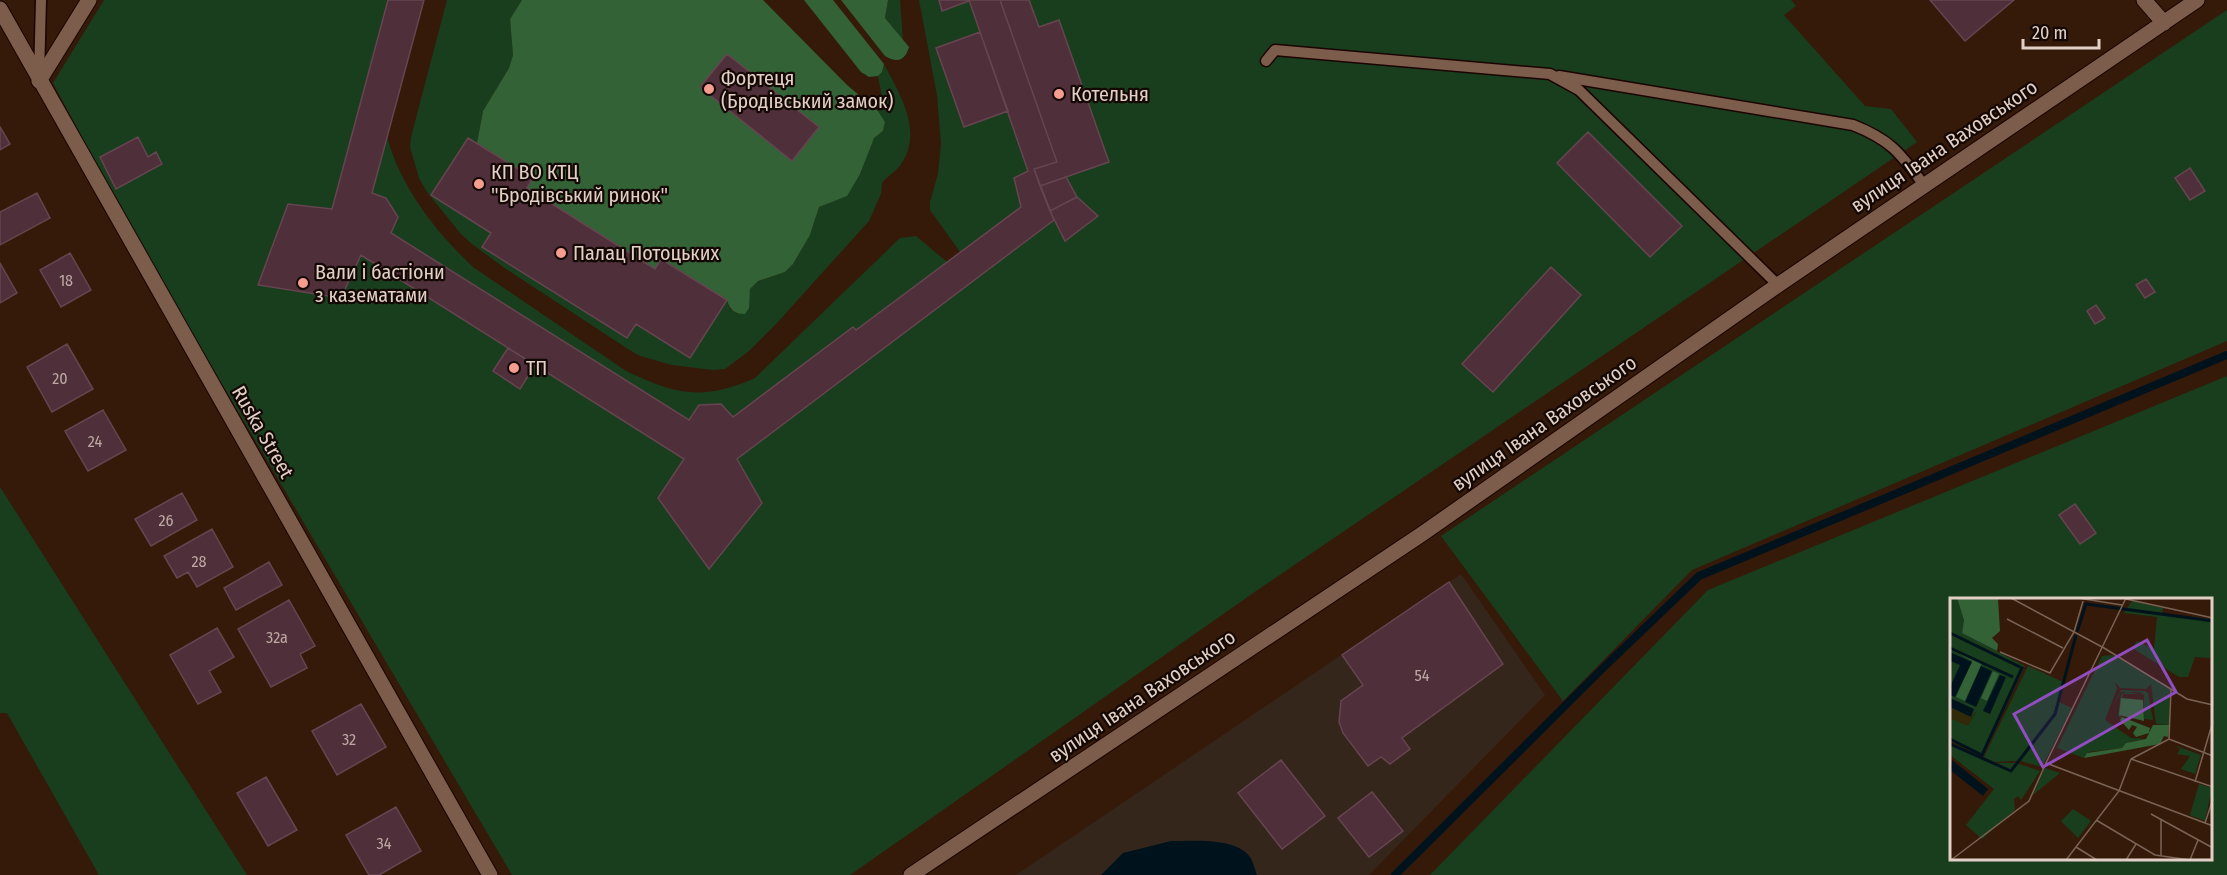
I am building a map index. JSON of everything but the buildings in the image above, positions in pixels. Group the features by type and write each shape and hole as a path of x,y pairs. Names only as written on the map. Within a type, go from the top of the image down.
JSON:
{"main road":[{"path":"39,81 89,0"},
{"path":"2145,0 2164,23"},
{"name":"вулиця Івана Ваховського","path":"911,875 1422,534 1778,285 2197,0"},
{"name":"Ruska Street","path":"0,9 490,875"}],"lane":[{"path":"39,81 41,0"},
{"path":"1266,61 1275,50 1550,74 1853,125 1877,135 1900,154 1924,185"},
{"path":"1550,74 1579,90 1778,285"}],"shaded area":[{"path":"1461,574 1545,695 1369,875 1016,875"}],"green space":[{"path":"104,0 388,0 332,209 288,204 258,284 341,298 361,255 684,459 658,498 709,569 762,503 737,459 1054,220 1065,241 1098,216 1077,197 1066,177 1109,162 1039,27 1029,0 1791,0 1796,6 1784,15 1865,106 1891,109 1917,142 1259,589 850,875 512,875 138,242 53,83"},
{"path":"447,0 522,0 510,19 513,55 509,68 483,111 477,143 468,138 432,195 491,233 482,247 627,338 636,324 727,300 730,309 737,314 750,289 758,281 785,272 793,264 810,235 819,207 828,203 860,174 874,138 883,131 885,122 878,111 882,97 878,76 884,64 907,114 910,141 906,154 899,167 882,183 881,194 869,221 749,351 725,369 713,370 672,365 640,356 506,269 472,244 427,192 419,178 410,147 411,137"},
{"path":"522,0 763,0 847,85 878,111 885,122 883,131 874,138 860,174 847,196 819,207 810,235 793,264 785,272 758,281 750,289 749,308 745,314 733,311 727,300 662,259 655,269 527,188 532,178 477,143 483,111 509,68 513,55 510,19"},
{"path":"804,0 833,0 884,64 882,72 878,76 869,77 861,72"},
{"path":"841,0 888,0 885,18 909,47 903,58 893,60 885,56"},
{"path":"888,0 900,0 903,41 885,18"},
{"path":"919,0 939,0 943,10 969,1 980,32 936,48 964,127 1008,111 1028,171 1021,207 960,252 930,210 938,174 941,144 937,95"},
{"path":"2227,10 2227,341 1692,570 1563,701 1441,536"},
{"path":"387,137 401,174 421,208 473,267 626,371 675,390 705,392 720,390 755,378 900,238 916,236 947,262 733,417 721,404 699,405 689,420 391,233 397,217 386,198 372,193"},
{"path":"2227,376 2227,875 1430,875 1708,590"},
{"path":"0,487 247,875 99,875 7,713 0,713"}],"water":[{"path":"1171,841 1202,841 1235,846 1250,857 1257,875 1101,875 1123,853"}],"waterway":[{"path":"1395,875 1699,576 2227,355"}],"place":[{"name":"Фортеця (Бродівський замок)","path":"709,89"},
{"name":"Котельня","path":"1059,94"},
{"name":"КП ВО КТЦ \"Бродівський ринок\"","path":"479,184"},
{"name":"Палац Потоцьких","path":"561,253"},
{"name":"Вали і бастіони з казематами","path":"303,283"},
{"name":"ТП","path":"514,368"}]}
